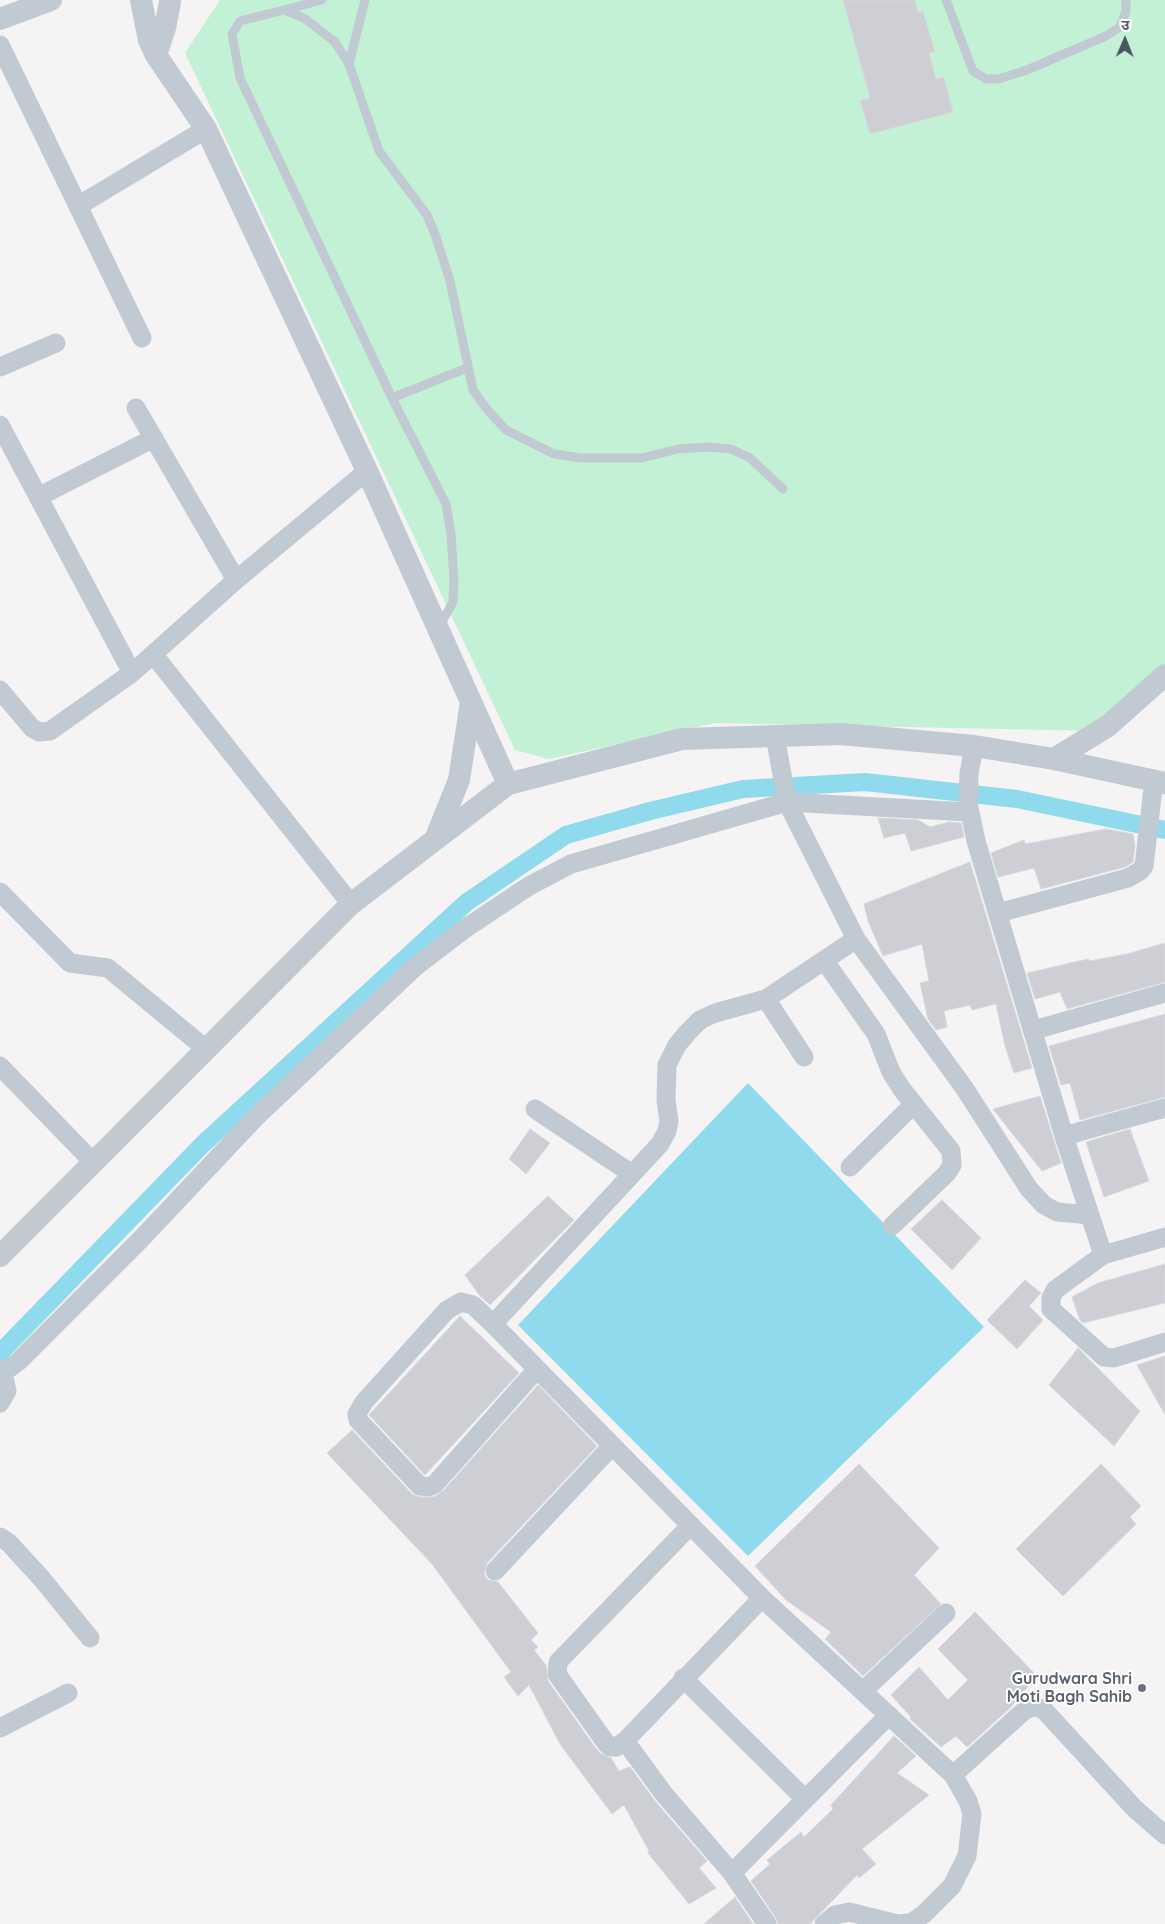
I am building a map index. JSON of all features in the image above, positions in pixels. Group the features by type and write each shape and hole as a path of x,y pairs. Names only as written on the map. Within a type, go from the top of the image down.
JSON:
{"street":[{"path":"0,19 51,0"},
{"path":"142,0 155,5 171,1 166,28 156,55"},
{"path":"142,0 149,40 156,55 206,129 367,471 508,784"},
{"path":"0,45 142,338"},
{"path":"78,206 206,129"},
{"path":"0,367 56,343"},
{"path":"136,408 236,580"},
{"path":"0,425 132,673"},
{"path":"38,497 154,438"},
{"path":"0,690 39,732 50,731 132,673 236,580 367,471"},
{"path":"153,654 351,904"},
{"path":"1054,759 1108,726 1165,675"},
{"path":"434,840 459,780 471,702"},
{"path":"3,1248 94,1162 351,904 508,784 682,740 841,734 974,746 1054,759 1159,782 1152,808 1144,866 1140,871 1128,878 998,913"},
{"path":"775,736 786,796 856,939 965,1089 1030,1189 1044,1206 1057,1212 1090,1215"},
{"path":"974,746 968,774 968,808 1064,1136 1103,1256"},
{"path":"0,1403 7,1391 1,1372 19,1361 141,1239 257,1116 415,967 466,928 529,886 571,864 786,796 968,808"},
{"path":"0,892 70,963 108,968 206,1049"},
{"path":"493,1324 660,1144 667,1131 669,1121 666,1100 667,1065 677,1044 700,1020 715,1013 766,999 856,939"},
{"path":"824,960 876,1034 891,1072 951,1151 952,1165 947,1173 892,1226"},
{"path":"1034,1030 1165,993"},
{"path":"766,999 804,1057"},
{"path":"0,1066 94,1162"},
{"path":"850,1167 914,1104"},
{"path":"1064,1136 1165,1108"},
{"path":"535,1109 632,1174"},
{"path":"1165,1237 1103,1256 1055,1290 1051,1298 1051,1309 1104,1357 1114,1358 1165,1342"},
{"path":"537,1369 435,1484 429,1487 420,1486 364,1430 358,1420 357,1414 364,1402 447,1310 461,1302 468,1302 493,1324 762,1598 864,1690 953,1775 968,1801 972,1814 967,1856 952,1886 924,1914 911,1923 898,1924 849,1912 835,1915 824,1924"},
{"path":"495,1571 612,1446"},
{"path":"691,1525 558,1662 557,1674 606,1743 610,1747 616,1747 625,1741 683,1678 762,1598"},
{"path":"0,1537 9,1543 42,1579 90,1638"},
{"path":"864,1690 946,1613"},
{"path":"683,1678 804,1798"},
{"path":"0,1728 68,1693"},
{"path":"953,1775 1025,1710 1034,1707 1043,1709 1135,1809 1165,1835"},
{"path":"732,1873 804,1798 889,1715"},
{"path":"625,1741 664,1794 732,1873 767,1924"}],"lane":[{"path":"322,0 240,21 232,34 240,78 392,398 446,504 451,534 454,582 453,602 438,629"},
{"path":"349,64 365,0"},
{"path":"946,0 973,71 986,78 998,79 1027,70 1106,36 1120,27 1126,11 1126,0"},
{"path":"284,10 304,18 335,42 349,64 379,151 426,215 436,237 450,281 473,390 506,430 554,454 581,458 642,458 678,450 708,447 731,449 750,458 783,489"},
{"path":"392,398 467,368"}],"green space":[{"path":"220,0 1165,0 1165,667 1099,731 715,723 549,759 515,750 185,53"}],"water":[{"path":"748,1083 984,1327 748,1556 518,1325"}],"building":[{"path":"843,0 915,0 918,12 923,11 935,52 929,53 936,79 944,77 953,112 870,134 860,100 870,98"},
{"path":"878,818 918,820 930,827 949,822 961,823 964,837 911,851 905,833 884,838"},
{"path":"1106,829 1133,834 1135,845 1133,862 1125,867 1041,889 1034,868 998,877 991,853 1024,840 1025,844"},
{"path":"970,862 1032,1068 1014,1073 1005,1046 996,1004 972,1010 970,1005 944,1011 947,1027 936,1030 928,1019 920,983 929,981 922,944 883,956 868,921 864,904"},
{"path":"1165,943 1165,982 1067,1009 1060,992 1035,999 1027,973 1088,959 1089,961 1127,954"},
{"path":"1165,1014 1165,1097 1080,1120 1070,1083 1061,1085 1049,1046"},
{"path":"1040,1096 1061,1163 1042,1171 993,1109"},
{"path":"530,1129 550,1143 526,1174 509,1159"},
{"path":"1130,1129 1149,1181 1104,1197 1086,1142"},
{"path":"548,1196 574,1220 490,1305 480,1296 465,1275"},
{"path":"942,1200 981,1238 952,1270 911,1229"},
{"path":"1165,1264 1165,1303 1083,1323 1080,1320 1072,1297 1098,1283"},
{"path":"1025,1280 1041,1293 1029,1306 1043,1320 1017,1349 987,1320"},
{"path":"460,1316 519,1373 425,1475 369,1415"},
{"path":"1078,1348 1140,1411 1114,1446 1049,1385"},
{"path":"1165,1356 1165,1415 1137,1365"},
{"path":"538,1385 597,1446 487,1563 484,1574 488,1580 498,1582 538,1633 531,1640 538,1647 534,1650 546,1665 548,1681 597,1750 611,1758 619,1771 630,1767 655,1801 707,1861 699,1868 716,1888 689,1904 648,1853 649,1851 624,1805 612,1814 560,1744 529,1685 518,1696 504,1677 511,1672 432,1564 327,1453 352,1430 412,1494 419,1497 434,1497 443,1491"},
{"path":"859,1464 939,1548 914,1575 941,1604 863,1676 825,1639 831,1632 786,1600 755,1566"},
{"path":"1101,1464 1141,1506 1130,1517 1136,1524 1063,1596 1016,1549"},
{"path":"975,1612 1037,1676 1011,1707 967,1747 956,1736 941,1747 910,1719 911,1717 891,1695 919,1667 948,1700 968,1680 938,1649"},
{"path":"894,1736 916,1756 897,1773 929,1795 862,1849 876,1864 859,1878 857,1875 810,1924 778,1924 751,1881 770,1864 767,1860 801,1832 804,1837 833,1809 831,1805"},
{"path":"735,1897 753,1924 704,1924"}],"waterway":[{"path":"0,1353 203,1144 467,902 566,835 650,811 743,789 865,782 1017,799 1165,830"}],"place":[{"name":"Gurudwara Shri Moti Bagh Sahib","path":"1142,1688"}]}
